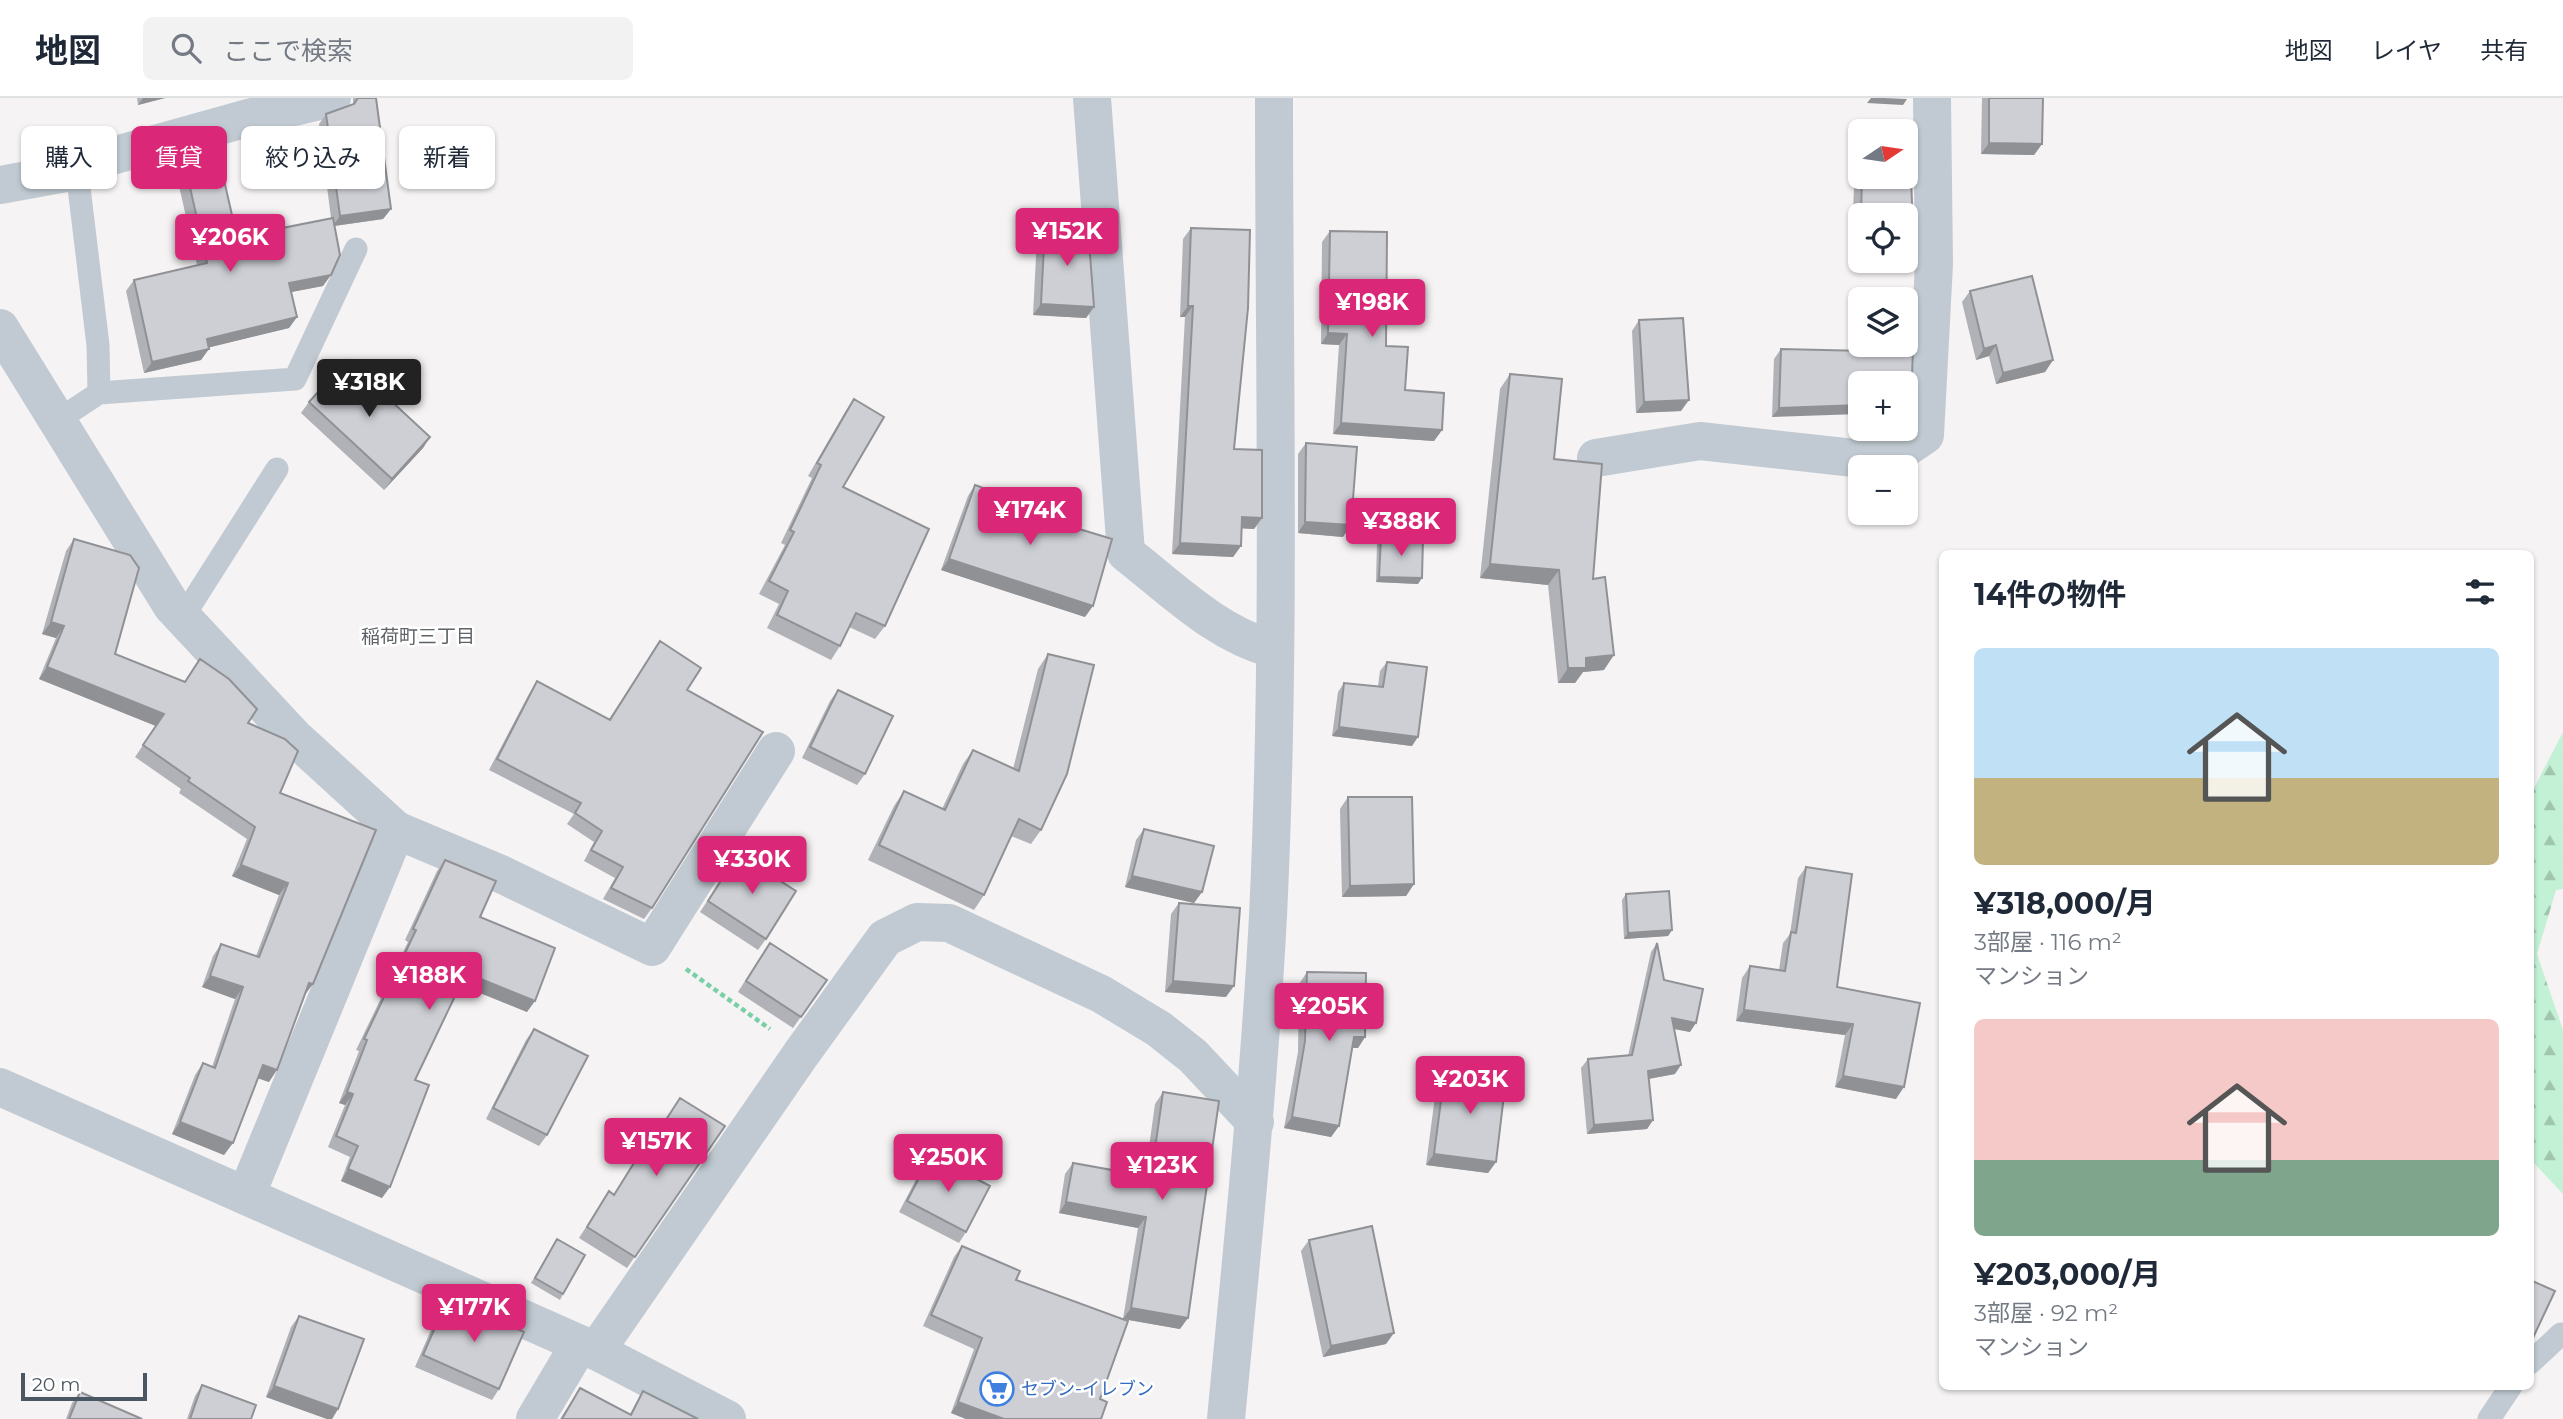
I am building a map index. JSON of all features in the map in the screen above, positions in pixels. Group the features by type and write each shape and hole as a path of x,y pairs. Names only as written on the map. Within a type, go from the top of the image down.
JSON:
{"street":[{"path":"117,154 245,108 332,98"},
{"path":"1092,98 1126,553 1220,627 1249,642 1273,649"},
{"path":"1226,1419 1255,1122 1268,913 1273,649 1274,98"},
{"path":"1595,458 1700,441 1872,460 1906,447 1925,435 1934,264 1932,98"},
{"path":"0,185 21,181"},
{"path":"0,328 172,606 294,737 396,830 503,875 652,947 776,751"},
{"path":"246,1196 396,830"},
{"path":"535,1419 885,938 917,922 949,923 1101,994 1160,1029 1193,1056 1255,1122"},
{"path":"0,1087 588,1348 727,1419"}],"lane":[{"path":"79,189 97,345 99,393"},
{"path":"58,420 99,393 295,379 356,249"},
{"path":"183,617 277,469"},
{"path":"2534,1359 2561,1335"},
{"path":"2489,1419 2508,1390"}],"path":[{"path":"652,947 718,989 801,1054"}],"green space":[{"path":"2563,732 2563,889 2556,890 2537,954 2563,1030 2563,1194 2534,1163 2534,788"}],"building":[{"path":"358,98 376,98 380,126 328,126 326,114 354,104"},
{"path":"1989,98 2043,98 2042,144 1989,143"},
{"path":"385,165 391,209 340,216 336,189 385,189"},
{"path":"190,189 226,189 237,237 333,218 340,255 331,275 289,283 297,317 207,339 209,349 152,362 134,280 207,263"},
{"path":"1862,189 1911,189 1912,203 1861,203"},
{"path":"1045,226 1088,228 1094,307 1041,304"},
{"path":"1191,228 1250,230 1248,308 1234,449 1262,450 1262,518 1242,517 1241,546 1180,543 1193,306 1188,306"},
{"path":"1330,231 1387,232 1386,346 1408,347 1405,390 1444,393 1442,430 1341,423 1347,334 1328,333"},
{"path":"2032,276 2053,360 2003,373 1996,345 1984,349 1970,291"},
{"path":"1683,318 1689,400 1644,402 1639,320"},
{"path":"1781,349 1848,351 1848,357 1913,357 1912,371 1848,371 1848,405 1779,408"},
{"path":"347,360 430,437 392,479 309,402"},
{"path":"1510,374 1562,379 1554,459 1602,464 1593,579 1605,577 1614,655 1586,658 1586,668 1568,668 1559,570 1490,564"},
{"path":"854,399 884,417 843,487 929,529 885,626 856,613 840,646 777,615 788,591 769,581 794,532 790,530 821,465 817,463"},
{"path":"1306,443 1357,447 1351,525 1305,522"},
{"path":"975,485 1008,497 1007,499 1045,510 1043,518 1112,539 1093,606 949,559"},
{"path":"1381,537 1423,538 1422,578 1379,577"},
{"path":"74,539 130,555 139,568 115,654 185,682 200,659 229,679 257,709 248,723 285,739 298,751 280,793 376,830 313,984 309,983 277,1070 263,1065 233,1143 180,1122 203,1063 215,1068 243,987 210,976 221,944 259,957 288,883 241,865 255,827 188,781 190,778 143,745 164,714 47,667 64,626 51,622"},
{"path":"660,641 701,668 687,690 763,732 652,908 611,888 623,867 591,850 602,831 575,813 581,803 497,759 537,681 610,720"},
{"path":"1048,654 1094,665 1067,774 1041,830 1019,819 984,895 879,845 904,791 945,810 973,750 1019,771"},
{"path":"1387,662 1427,667 1418,737 1339,727 1344,683 1383,687"},
{"path":"838,690 893,716 865,774 810,747"},
{"path":"1348,797 1412,797 1414,884 1350,886"},
{"path":"1144,829 1214,846 1202,892 1132,876"},
{"path":"738,854 796,891 766,939 708,901"},
{"path":"445,860 496,881 480,917 555,948 535,1001 466,973 415,1080 429,1085 390,1187 348,1169 358,1146 336,1136 353,1094 347,1092 367,1040 364,1039 416,930 413,929"},
{"path":"1806,867 1852,874 1837,987 1920,1003 1904,1087 1843,1076 1853,1024 1744,1010 1750,966 1785,971 1791,932 1796,933"},
{"path":"1669,891 1672,930 1628,933 1626,894"},
{"path":"1179,903 1240,908 1234,986 1173,981"},
{"path":"770,943 827,980 801,1017 746,981"},
{"path":"1657,943 1664,980 1703,989 1696,1023 1672,1018 1681,1065 1648,1071 1653,1120 1594,1125 1588,1059 1632,1055"},
{"path":"1307,972 1366,973 1365,1037 1354,1037 1339,1126 1292,1117 1305,1041"},
{"path":"534,1029 588,1056 547,1135 493,1108"},
{"path":"1445,1070 1506,1078 1496,1162 1434,1154"},
{"path":"1163,1092 1219,1101 1188,1318 1131,1308 1146,1217 1066,1202 1073,1163 1151,1177"},
{"path":"680,1098 725,1126 635,1257 587,1227 609,1191 614,1195 644,1147 647,1149"},
{"path":"931,1155 990,1186 966,1232 907,1201"},
{"path":"1372,1226 1394,1333 1331,1346 1309,1240"},
{"path":"557,1239 585,1255 563,1294 535,1278"},
{"path":"962,1246 1020,1271 1016,1280 1128,1321 1100,1399 1107,1402 1101,1419 1004,1419 958,1402 982,1338 931,1315"},
{"path":"2534,1282 2555,1291 2534,1336"},
{"path":"448,1298 524,1332 499,1389 423,1355"},
{"path":"299,1316 364,1339 338,1409 274,1386"},
{"path":"202,1385 256,1405 251,1419 190,1419"},
{"path":"580,1388 631,1415 643,1391 698,1419 562,1419"},
{"path":"80,1392 142,1419 69,1419"}],"place":[{"name":"セブン-イレブン","path":"997,1389"}],"district":[{"name":"稲荷町三丁目","path":"418,636"}]}
